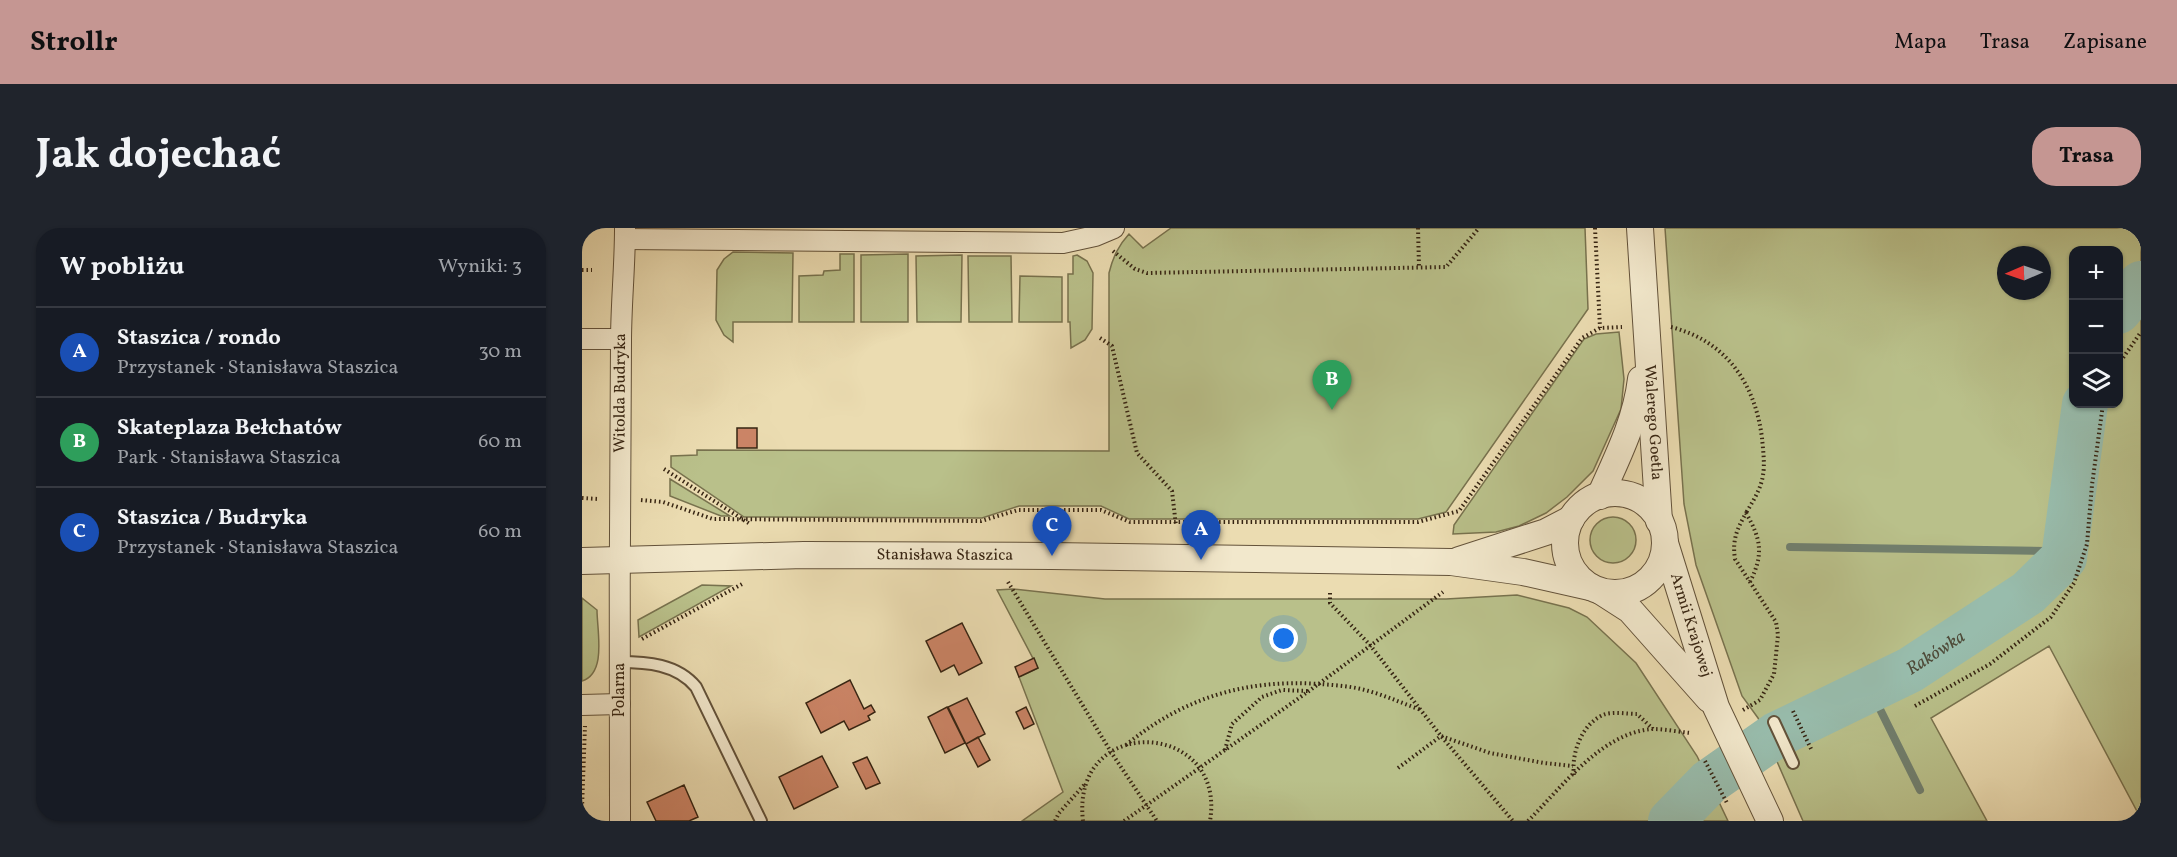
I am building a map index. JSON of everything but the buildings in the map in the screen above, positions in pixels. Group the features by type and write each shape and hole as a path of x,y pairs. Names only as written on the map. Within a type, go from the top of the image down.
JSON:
{"street":[{"path":"625,234 1063,243 1095,236 1114,228"},
{"name":"Walerego Goetla","path":"1640,228 1655,325 1662,532"},
{"name":"Witolda Budryka","path":"620,560 621,339 625,234"},
{"name":"Walerego Goetla","path":"1600,496 1628,432 1655,325"},
{"path":"582,339 621,339"},
{"path":"1614,493 1629,495 1642,502 1662,532 1663,556 1658,568 1650,579 1628,592 1615,593 1596,589 1578,577 1569,564 1565,549 1566,534 1571,519 1583,505 1600,496 1614,493"},
{"name":"Stanisława Staszica","path":"1451,562 1513,544 1546,532 1571,519"},
{"name":"Armii Krajowej","path":"1662,532 1731,707 1734,744 1770,821"},
{"name":"Stanisława Staszica","path":"582,561 827,555 1451,562 1523,572 1596,589"},
{"name":"Polarna","path":"620,560 620,821"},
{"name":"Armii Krajowej","path":"1596,589 1630,610 1731,707"},
{"path":"584,705 620,704"}],"lane":[{"path":"620,662 652,662 688,678 696,687 761,821"},
{"path":"1774,722 1793,763"}],"path":[{"path":"1418,228 1419,267"},
{"path":"1107,252 1114,251 1135,269 1147,273 1446,267 1479,228"},
{"path":"1595,228 1600,328"},
{"path":"582,270 592,270"},
{"path":"1655,325 1686,331 1723,353 1745,381 1755,403 1762,444 1763,474 1757,495 1735,532 1733,547 1735,559 1776,622 1777,653 1774,674 1760,700 1731,707"},
{"path":"636,500 663,502 713,519 981,521 1018,510 1101,510 1130,522 1176,524 1418,522 1459,512 1582,338 1600,328 1620,327"},
{"path":"2123,358 2141,332"},
{"path":"1100,338 1112,346 1137,453 1172,491 1176,524"},
{"path":"1915,705 1990,664 2051,617 2074,583 2087,544 2092,484 2102,408"},
{"path":"664,469 750,524"},
{"path":"582,498 594,499"},
{"path":"1746,513 1756,530 1760,552 1757,569 1750,582"},
{"path":"634,643 748,580"},
{"path":"1008,582 1111,752 1157,821"},
{"path":"1124,821 1309,691 1443,592"},
{"path":"1330,593 1330,603 1370,645 1441,736 1513,821"},
{"path":"1055,821 1059,813 1086,783 1096,766 1111,752 1126,745 1150,725 1185,706 1234,689 1298,682 1318,684 1362,689 1421,710"},
{"path":"1225,750 1232,724 1262,696 1282,690 1309,691"},
{"path":"582,808 584,705"},
{"path":"1793,711 1812,751"},
{"path":"1574,775 1573,766 1577,743 1591,722 1606,713 1637,714 1653,729"},
{"path":"1528,821 1595,753 1622,736 1653,729 1691,733"},
{"path":"1441,736 1490,753 1573,766"},
{"path":"1398,768 1441,736"},
{"path":"1126,745 1150,742 1174,747 1188,756 1199,767 1209,786 1212,808 1210,821"},
{"path":"1705,760 1727,803"},
{"path":"1083,821 1081,803 1086,783"}],"green space":[{"path":"1171,228 1585,228 1588,309 1446,512 1418,519 1129,519 1101,506 1019,506 982,518 744,517 671,467 671,456 697,455 697,450 1109,451 1109,273 1119,247 1129,234 1143,248"},
{"path":"1665,228 2141,228 2141,814 2139,815 2049,646 1931,718 1987,821 1803,821 1758,718 1742,696 1696,565 1684,504"},
{"path":"733,252 793,253 792,322 733,322 733,342 724,335 716,320 717,270 724,259"},
{"path":"840,254 854,254 854,322 799,322 799,276 823,275 824,271 840,270"},
{"path":"908,254 908,322 861,322 861,255"},
{"path":"962,255 961,322 917,322 916,256"},
{"path":"1077,255 1087,261 1093,273 1092,329 1085,340 1071,348 1070,322 1068,322 1068,274 1073,274 1073,256"},
{"path":"968,256 1011,256 1012,322 969,322"},
{"path":"1020,276 1062,277 1062,322 1019,322"},
{"path":"1619,332 1624,379 1621,409 1593,471 1567,497 1546,513 1519,526 1496,532 1453,534 1454,525 1584,339 1596,334"},
{"path":"670,479 730,516 721,516 670,496"},
{"path":"1613,517 1622,518 1630,523 1635,531 1635,549 1630,557 1622,562 1613,563 1604,562 1596,557 1591,549 1590,540 1591,531 1596,523 1604,518"},
{"path":"702,585 731,586 639,637 638,620"},
{"path":"1013,589 1105,599 1446,599 1517,595 1569,608 1587,617 1636,663 1697,756 1728,821 1022,821 1063,792 1019,677 1038,668 997,590"},
{"path":"582,598 597,610 599,650 595,669 590,677 582,681"}],"waterway":[{"name":"Rakówka","path":"2123,305 2141,284"},
{"name":"Rakówka","path":"1671,821 1709,782 1776,735 1910,670 2028,593 2064,558 2084,408"},
{"path":"1790,547 2046,551 2056,552 2064,558"},
{"path":"1870,689 1920,790"}],"place":[{"name":"Skateplaza Bełchatów","path":"1332,410"},
{"name":"Staszica / Budryka","path":"1052,556"},
{"name":"Staszica / rondo","path":"1201,560"}]}
